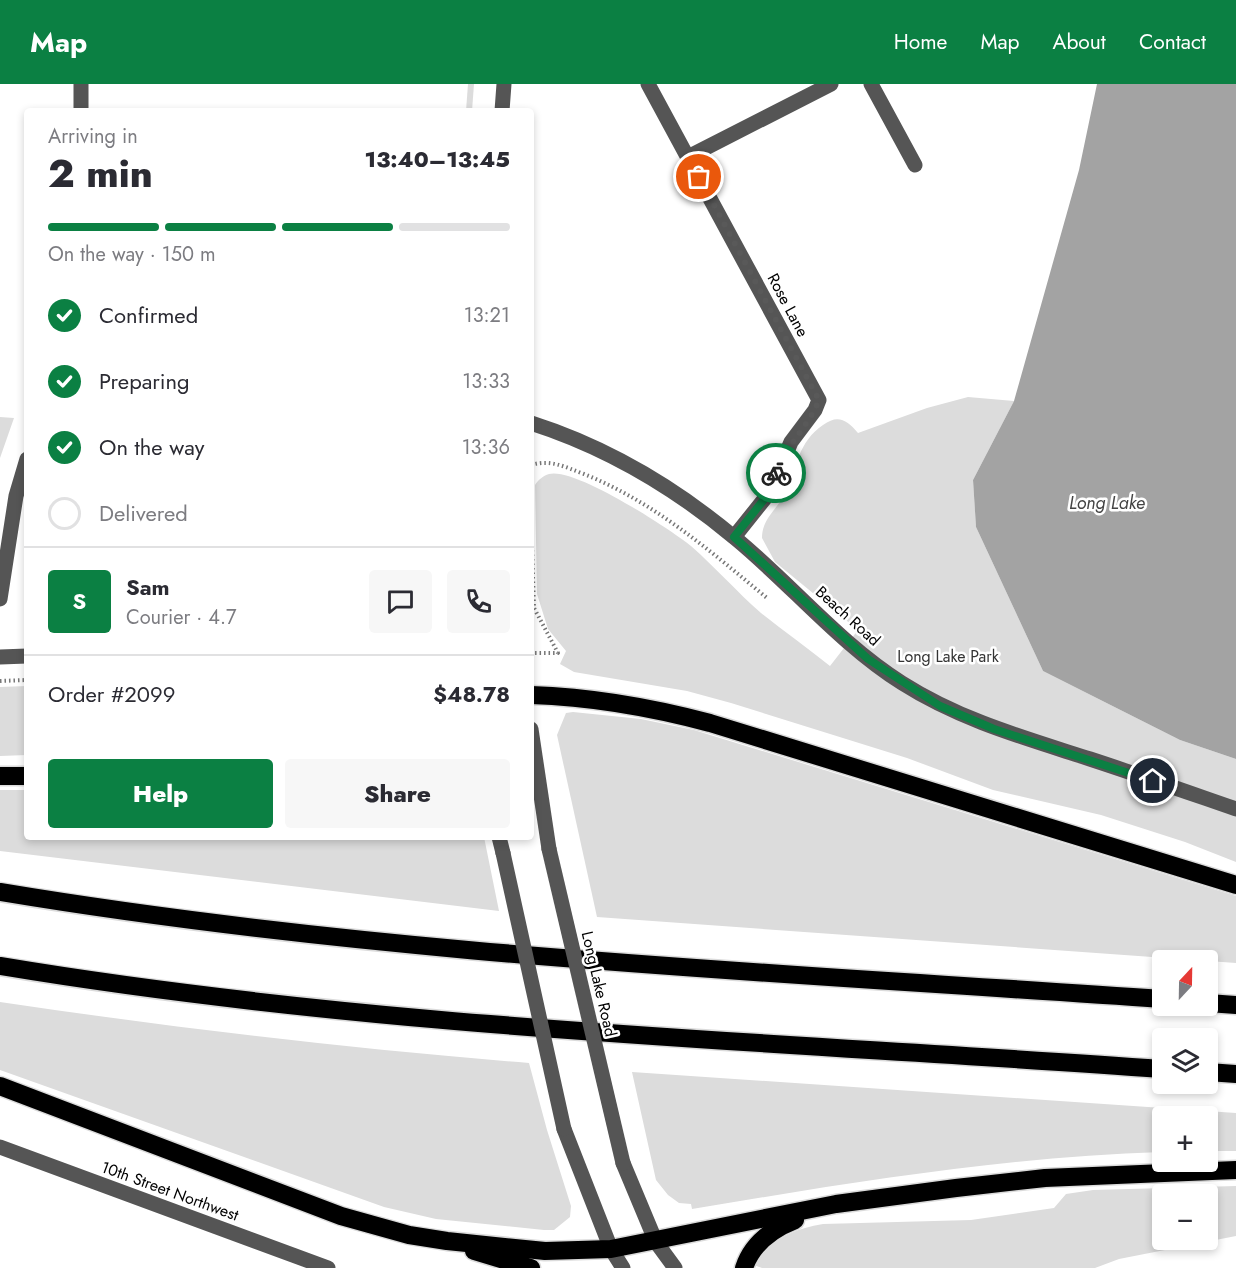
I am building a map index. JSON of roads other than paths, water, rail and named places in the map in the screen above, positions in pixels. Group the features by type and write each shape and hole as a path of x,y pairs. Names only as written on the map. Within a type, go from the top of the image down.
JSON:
{"highway":[{"path":"534,695 607,700 699,720 1236,885"},
{"path":"0,776 24,776"},
{"path":"0,892 224,925 446,949 1152,998"},
{"path":"0,966 231,999 445,1022 1152,1068"},
{"path":"1218,1004 1236,1005"},
{"path":"1218,1073 1236,1074"},
{"path":"0,1086 341,1216 409,1235 545,1251 610,1249 656,1242 836,1204 1045,1178 1236,1170"},
{"path":"744,1268 750,1252 764,1238 783,1225 836,1204"},
{"path":"447,1241 501,1261 531,1268"}],"street":[{"path":"81,84 81,108"},
{"path":"502,108 504,84"},
{"name":"Rose Lane","path":"648,84 819,400 815,410 790,442 770,492 734,537"},
{"path":"688,157 831,84"},
{"path":"871,84 915,165"},
{"name":"Beach Road","path":"534,424 574,437 625,461 734,537 868,659 940,706 994,729 1236,809"},
{"path":"0,599 16,496 24,469"},
{"path":"0,657 24,656"},
{"name":"Long Lake Road","path":"534,749 549,849 623,1163 656,1242"},
{"path":"500,840 564,1129 610,1249 623,1268"},
{"name":"10th Street Northwest","path":"0,1147 328,1268"},
{"path":"656,1242 675,1268"}],"water":[{"name":"Long Lake","path":"1097,84 1236,84 1236,759 1180,740 1043,671 976,527 973,480 1014,401 1079,170"}],"park label":[{"name":"Long Lake Park","path":"948,656"}]}
